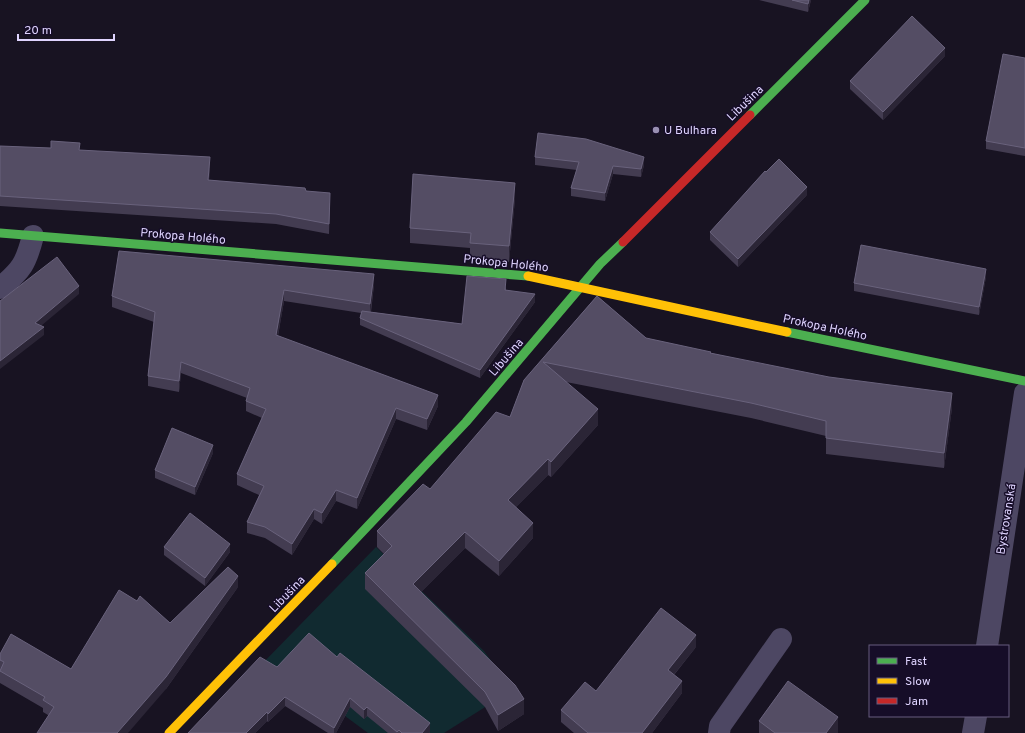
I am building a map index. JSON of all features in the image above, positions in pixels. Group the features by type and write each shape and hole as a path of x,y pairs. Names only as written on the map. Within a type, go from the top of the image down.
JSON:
{"street":[{"name":"Libušina","path":"169,733 313,584 466,422 540,336 578,288 616,247 815,52 865,0"},
{"name":"Prokopa Holého","path":"0,233 530,276 578,288 1025,381"},
{"path":"0,288 13,277 25,262 33,236"},
{"name":"Bystrovanská","path":"987,645 1025,393"},
{"path":"719,733 720,726 781,640"},
{"path":"973,733 976,717"}],"green space":[{"path":"376,547 484,651 503,677 509,692 444,733 368,733 345,716 260,666"}],"building":[{"path":"792,0 809,0 808,4"},
{"path":"912,16 945,48 883,112 850,81"},
{"path":"1003,54 1025,58 1025,148 986,141"},
{"path":"538,133 586,139 644,157 641,169 613,166 605,193 571,188 579,162 535,157"},
{"path":"51,141 80,143 79,150 210,157 208,180 305,188 306,191 330,193 329,224 276,214 0,196 0,146 51,148"},
{"path":"779,159 807,187 738,259 710,232 765,171 766,172"},
{"path":"413,174 515,183 509,246 470,243 471,233 410,228"},
{"path":"861,245 986,269 979,307 854,283"},
{"path":"119,251 374,274 370,304 284,290 276,335 438,395 427,419 396,408 357,498 336,490 322,513 314,509 292,544 265,527 247,522 264,486 237,474 266,409 246,401 250,388 181,362 179,381 148,376 155,312 112,296"},
{"path":"57,257 79,286 35,323 44,327 0,361 0,301"},
{"path":"467,276 506,279 505,290 535,294 480,370 360,318 362,311 462,324"},
{"path":"597,296 646,338 711,352 710,353 829,377 952,393 944,453 826,438 826,421 751,403 543,362 598,409 551,462 548,459 508,500 533,523 499,561 465,532 413,584 515,685 524,699 498,715 485,692 365,573 392,546 377,531 423,484 430,489 496,412 510,417 524,380"},
{"path":"172,428 213,445 195,487 155,470"},
{"path":"190,513 230,544 205,578 164,547"},
{"path":"228,567 238,576 166,677 117,733 37,733 54,707 43,700 45,697 0,671 4,662 0,660 0,654 11,634 71,669 119,590 137,601 140,596 170,623"},
{"path":"661,608 696,635 668,670 682,681 642,733 588,733 561,710 585,682 596,691"},
{"path":"309,633 337,657 340,653 430,723 422,733 402,733 399,730 397,732 367,707 364,710 350,698 334,728 285,697 246,733 188,733 260,657 277,667"},
{"path":"788,681 838,717 826,733 775,733 759,721"}],"traffic: fast":[{"path":"750,115 865,0"},
{"path":"0,233 528,276"},
{"path":"332,564 466,422 600,264 623,242"},
{"path":"787,332 1025,381"}],"traffic: slow":[{"path":"528,276 787,332"},
{"path":"169,733 332,564"}],"traffic: jam":[{"path":"623,242 750,115"}],"place":[{"name":"U Bulhara","path":"656,130"}]}
